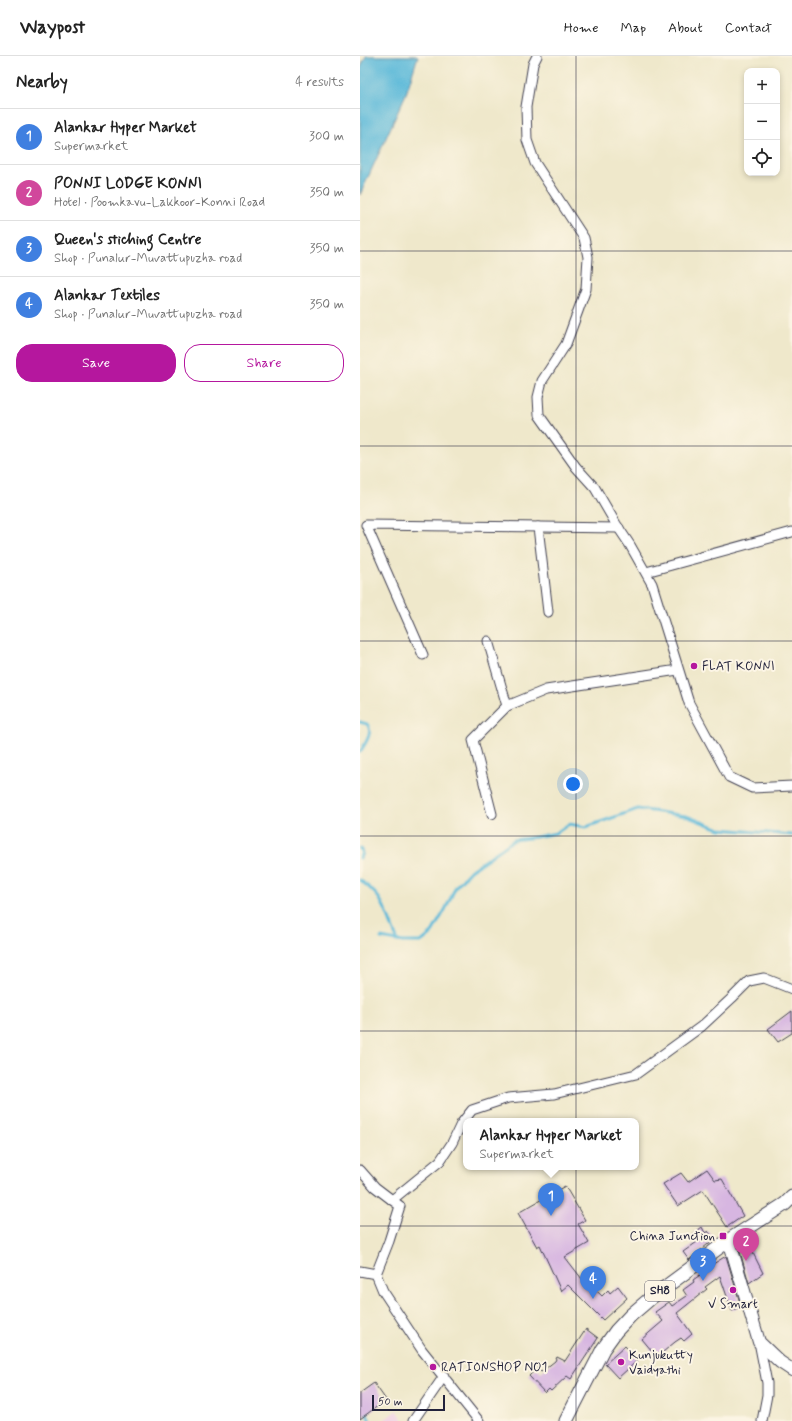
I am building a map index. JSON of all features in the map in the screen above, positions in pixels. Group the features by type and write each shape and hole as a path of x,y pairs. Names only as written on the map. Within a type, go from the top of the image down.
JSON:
{"main road":[{"name":"SH8","path":"566,1421 603,1349 616,1331 631,1315 652,1297 729,1240 785,1204 792,1197"},
{"path":"729,1240 759,1342 780,1362 792,1370"}],"street":[{"path":"537,56 533,64 526,107 527,140 535,163 584,238 588,257 586,289 566,344 542,380 538,398 539,415 576,467 595,488 646,572 652,584 689,703 729,777 752,788 792,786"},
{"path":"423,655 363,525 619,528"},
{"path":"538,527 548,612"},
{"path":"646,572 792,532"},
{"path":"488,640 507,706"},
{"path":"492,814 474,740 507,706 546,690 678,670"},
{"path":"466,1118 472,1110 508,1098 554,1094 636,1074 702,1026 749,981 764,978 792,989"},
{"path":"392,1200 440,1161 463,1123"},
{"path":"360,1170 376,1187 400,1206 389,1241 376,1274 382,1292 422,1350 479,1421"},
{"path":"360,1271 376,1274"},
{"path":"759,1342 767,1383 767,1395 762,1421"},
{"path":"413,1421 444,1376"}],"shaded area":[{"path":"397,1410 404,1421 383,1421"}],"water":[{"path":"366,56 418,56 406,94 360,195 360,69"}],"building":[{"path":"792,1011 792,1033 778,1042 768,1029"},
{"path":"707,1169 715,1180 722,1179 743,1216 727,1227 703,1190 678,1206 663,1184 681,1173 688,1182"},
{"path":"565,1186 585,1220 578,1224 589,1243 565,1257 582,1279 583,1278 602,1296 608,1290 610,1293 618,1286 627,1298 603,1320 568,1285 561,1291 540,1245 537,1247 518,1213"},
{"path":"702,1227 705,1233 708,1231 714,1239 689,1260 683,1252 697,1242 693,1234"},
{"path":"747,1241 763,1273 749,1283 738,1245"},
{"path":"726,1256 741,1306 732,1311 720,1276 705,1287 707,1289 677,1313 692,1334 684,1341 681,1338 657,1357 642,1339 663,1321 655,1312 669,1302 672,1306 687,1296 683,1290 694,1282 693,1280 706,1271 705,1269"},
{"path":"586,1329 598,1338 571,1379 567,1376 551,1391 549,1389 545,1393 529,1376 537,1368 541,1372 555,1361 557,1357 565,1361"},
{"name":"Kunjukutty Vaidyathi","path":"625,1346 638,1360 618,1378 605,1364"},
{"path":"374,1383 386,1400 360,1419 360,1393"}],"waterway":[{"path":"360,722 367,724 370,731 368,738 360,752"},
{"path":"381,938 403,942 421,942 431,934 445,910 456,886 471,870 514,840 556,833 569,824 586,827 638,809 686,816 720,829 792,835"},
{"path":"360,848 362,853 360,858"},
{"path":"360,880 379,898 385,908 398,941"},
{"path":"366,1412 370,1421"}],"place":[{"name":"FLAT KONNI","path":"694,666"},
{"name":"Alankar Hyper Market","path":"551,1216"},
{"name":"China Junction","path":"723,1236"},
{"name":"PONNI LODGE KONNI","path":"746,1261"},
{"name":"Queen's stiching Centre","path":"703,1281"},
{"name":"V Smart","path":"733,1290"},
{"name":"Alankar Textiles","path":"593,1299"},
{"name":"Kunjukutty Vaidyathi","path":"621,1362"},
{"name":"RATIONSHOP NO1","path":"433,1367"}]}
